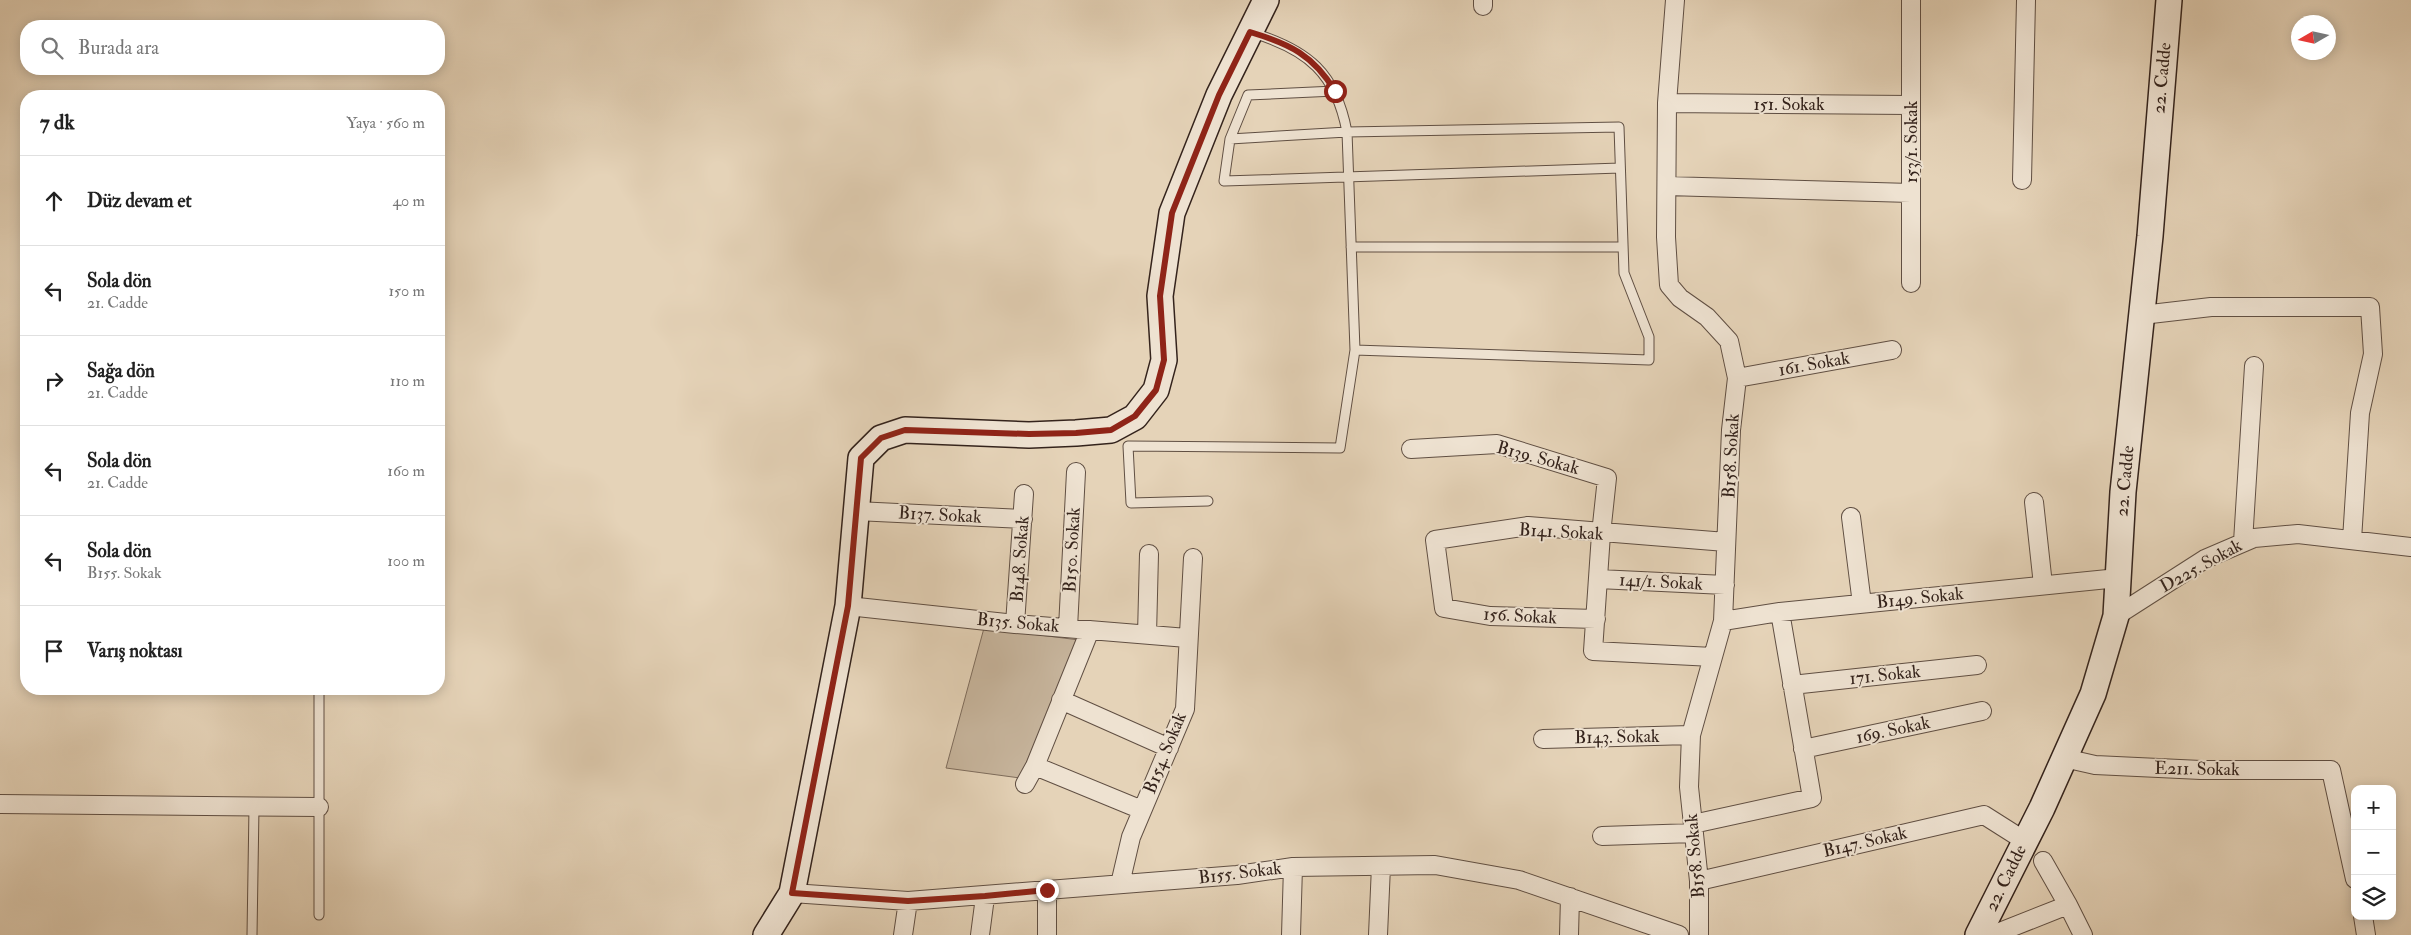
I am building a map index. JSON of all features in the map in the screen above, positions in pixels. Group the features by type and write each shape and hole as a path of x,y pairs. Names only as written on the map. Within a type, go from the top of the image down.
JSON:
{"main road":[{"path":"766,935 792,893 848,606 861,458 881,438 905,430 1029,434 1076,433 1111,430 1135,416 1156,390 1164,360 1160,296 1172,213 1219,95 1266,0"},
{"name":"22. Cadde","path":"1978,935 2025,841 2093,694 2116,616 2123,492 2142,315 2169,0"}],"street":[{"name":"B158. Sokak","path":"1675,0 1667,103 1669,285 1680,298 1707,317 1729,341 1737,378 1731,430 1723,621 1691,735 1689,787 1699,881 1699,935"},
{"name":"153/1. Sokak","path":"1911,0 1911,283"},
{"path":"2022,180 2026,0"},
{"name":"151. Sokak","path":"1667,103 1911,105"},
{"path":"1667,186 1911,193"},
{"path":"2142,315 2211,307 2370,308 2372,354 2360,413 2352,540"},
{"name":"161. Sokak","path":"1737,378 1892,350"},
{"path":"2243,542 2254,366"},
{"name":"B139. Sokak","path":"1411,449 1497,444 1607,478 1601,534"},
{"name":"B150. Sokak","path":"1068,628 1076,472"},
{"name":"B148. Sokak","path":"1015,624 1024,494"},
{"path":"2034,502 2043,585"},
{"name":"B137. Sokak","path":"856,511 1023,519"},
{"path":"1851,517 1862,604"},
{"name":"B141. Sokak","path":"1444,608 1435,540 1528,526 1601,534 1726,542"},
{"path":"1601,534 1594,652 1713,657"},
{"name":"D225. Sokak","path":"2116,616 2205,559 2254,538 2298,534 2411,547"},
{"path":"1147,635 1149,554"},
{"name":"B154. Sokak","path":"1120,884 1131,837 1185,708 1187,638 1193,558"},
{"name":"B149. Sokak","path":"1723,621 1780,612 2118,578"},
{"name":"141/1. Sokak","path":"1598,579 1725,585"},
{"name":"B135. Sokak","path":"848,606 1015,624 1187,638"},
{"name":"156. Sokak","path":"1444,608 1490,616 1596,620"},
{"path":"1602,836 1694,828 1812,798 1780,612"},
{"path":"1025,784 1035,766 1090,630"},
{"name":"171. Sokak","path":"1792,684 1977,665"},
{"path":"1061,700 1169,748"},
{"name":"169. Sokak","path":"1804,749 1982,711"},
{"name":"B143. Sokak","path":"1543,739 1691,735"},
{"name":"E211. Sokak","path":"2064,758 2094,765 2200,770 2331,770 2354,875"},
{"path":"1035,766 1142,810"},
{"path":"0,804 319,807"},
{"name":"B147. Sokak","path":"1699,881 1984,814 2025,841"},
{"path":"2042,861 2083,935"},
{"name":"B155. Sokak","path":"792,893 908,901 1237,876 1293,867 1435,864 1519,880 1679,935"},
{"path":"1378,935 1381,866"},
{"path":"1291,935 1293,867"},
{"path":"1047,890 1047,935"},
{"path":"980,935 985,896"},
{"path":"1569,935 1570,897"},
{"path":"903,935 908,901"},
{"path":"1992,935 2068,905"},
{"path":"2364,920 2366,935"}],"lane":[{"path":"1208,501 1131,502 1128,446 1340,448 1355,350 1347,132 1335,91 1310,58 1290,46 1250,32"},
{"path":"1335,91 1248,95 1230,139 1224,181 1620,168"},
{"path":"1230,139 1347,132 1619,127 1624,273 1649,337 1649,360 1355,350"},
{"path":"1351,247 1623,247"},
{"path":"319,695 319,916"},
{"path":"252,935 254,807"}],"shaded area":[{"path":"984,628 1079,640 1020,778 946,768"}],"route":[{"path":"1047,890 908,901 792,893 848,606 861,458 881,438 905,430 1029,434 1076,433 1111,430 1135,416 1156,390 1164,360 1160,296 1172,213 1219,95 1250,32 1290,46 1310,58 1335,91"}]}
